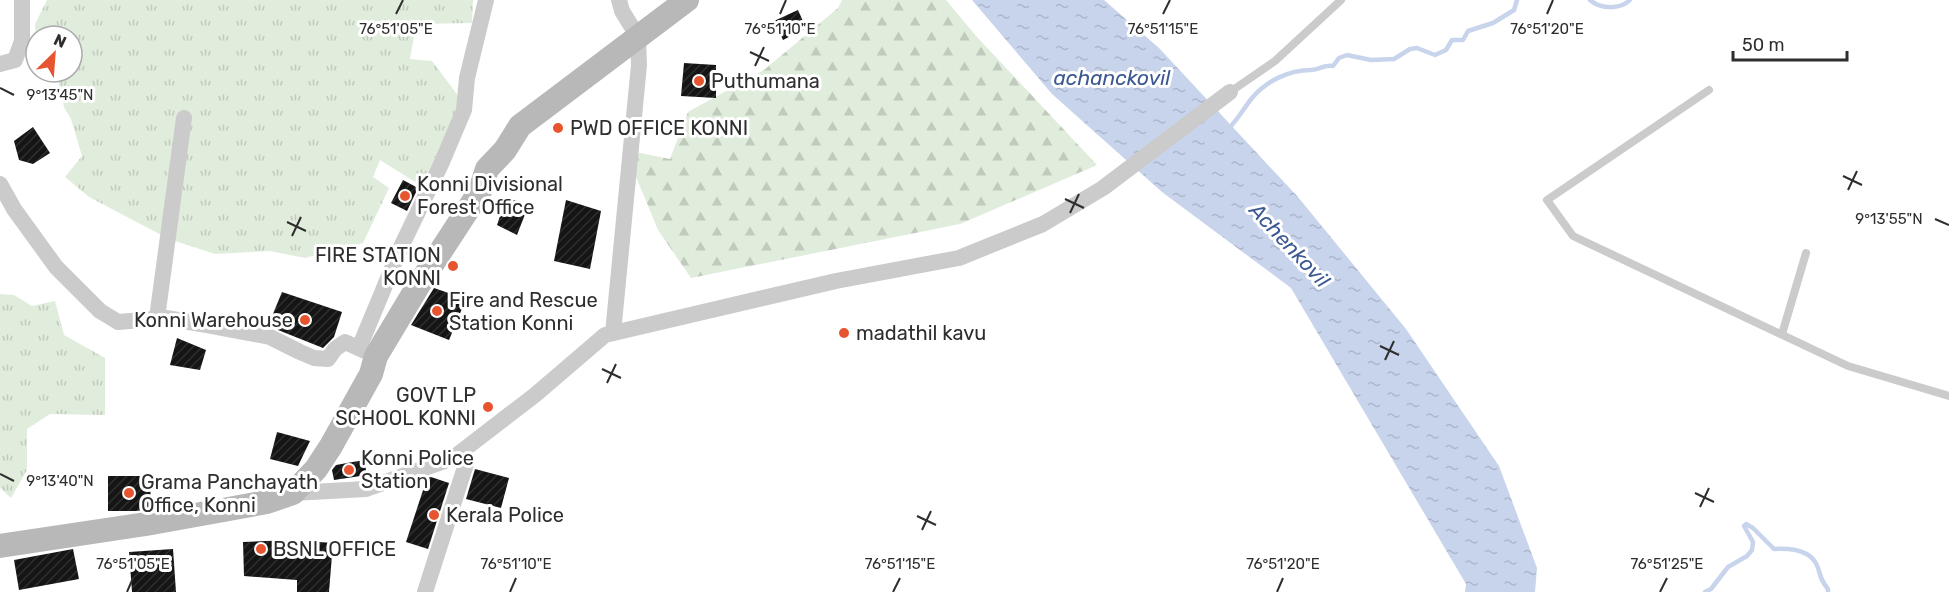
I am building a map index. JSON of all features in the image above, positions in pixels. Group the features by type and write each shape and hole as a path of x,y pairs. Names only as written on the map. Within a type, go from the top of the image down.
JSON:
{"main road":[{"path":"0,546 157,522 267,502 293,493 316,469 371,374 368,352 418,286 480,191 487,170 506,150 520,126 687,0"}],"street":[{"path":"0,63 15,60 22,41 22,0"},
{"path":"0,184 14,208 56,267 100,311 118,322 166,318 200,323 270,337 314,357 328,359 335,349 345,342 368,352 401,248 464,110 467,78 486,0"},
{"path":"613,333 639,65 638,37 618,0"},
{"path":"293,493 366,489 453,458 535,395 605,335 836,281 959,258 1043,224 1103,188 1230,92"},
{"path":"157,318 184,118"},
{"path":"424,592 466,464"}],"lane":[{"path":"1230,92 1275,61 1341,0"},
{"path":"1709,90 1547,200 1573,236 1848,366 1949,396"},
{"path":"1782,334 1806,253"}],"green space":[{"path":"47,0 473,0 472,23 416,24 410,59 432,61 459,97 458,120 420,185 380,160 373,177 389,188 363,243 305,258 270,251 215,254 169,239 89,197 65,177 82,156 71,119 64,107 59,84 84,84 84,24 35,24"},
{"path":"842,0 946,0 977,37 1097,165 960,224 691,278 658,230 625,150 670,159 688,112 764,70 838,8"},
{"path":"0,294 14,295 32,306 55,301 64,335 105,358 105,415 50,414 27,429 27,470 11,498 0,488"}],"water":[{"name":"achanckovil","path":"972,0 1104,0 1159,48 1298,197 1406,329 1499,466 1537,568 1535,592 1465,592 1466,584 1291,288 1162,192 1052,94"}],"building":[{"path":"798,10 806,28 783,40 774,21"},
{"name":"Puthumana","path":"684,63 716,65 716,98 681,96"},
{"path":"33,127 50,153 33,164 19,160 14,141"},
{"name":"Konni Divisional Forest Office","path":"403,180 418,188 407,211 391,203"},
{"path":"506,198 529,204 517,235 497,225"},
{"path":"566,200 601,211 590,269 554,261"},
{"name":"Fire and Rescue Station Konni","path":"434,288 466,299 449,340 411,325"},
{"name":"Konni Warehouse","path":"282,292 342,312 334,337 323,348 268,326"},
{"path":"177,338 206,350 200,370 170,365"},
{"path":"277,432 310,441 298,466 270,459"},
{"name":"Konni Police Station","path":"364,460 367,475 334,480 332,470 336,465"},
{"path":"475,469 509,478 501,508 466,499"},
{"name":"Grama Panchayath Office, Konni","path":"108,476 150,476 151,509 108,511"},
{"name":"Kerala Police","path":"431,477 449,483 428,549 406,542 427,478"},
{"path":"292,540 333,543 329,592 297,592 297,580 244,576 243,542"},
{"path":"73,549 79,579 19,590 14,560"},
{"path":"173,549 176,592 132,592 129,552"}],"waterway":[{"path":"1229,128 1252,98 1264,86 1278,78 1294,72 1333,66 1339,58 1347,55 1371,60 1394,59 1410,49 1417,48 1435,55 1446,50 1452,40 1463,40 1468,31 1493,23 1514,10 1517,0"},
{"path":"1590,0 1610,7 1616,7 1630,0"},
{"path":"1705,592 1711,589 1728,567 1747,556 1752,550 1753,542 1744,526 1746,524 1774,549 1800,551 1811,557 1828,592"}],"place":[{"name":"Puthumana","path":"699,81"},
{"name":"PWD OFFICE KONNI","path":"558,128"},
{"name":"Konni Divisional Forest Office","path":"405,196"},
{"name":"FIRE STATION KONNI","path":"453,266"},
{"name":"Fire and Rescue Station Konni","path":"437,311"},
{"name":"Konni Warehouse","path":"305,320"},
{"name":"madathil kavu","path":"844,333"},
{"name":"GOVT LP SCHOOL KONNI","path":"488,407"},
{"name":"Konni Police Station","path":"349,470"},
{"name":"Grama Panchayath Office, Konni","path":"129,493"},
{"name":"Kerala Police","path":"434,515"},
{"name":"BSNL OFFICE","path":"261,549"}],"water label":[{"name":"Achenkovil","path":"1290,245"}]}
